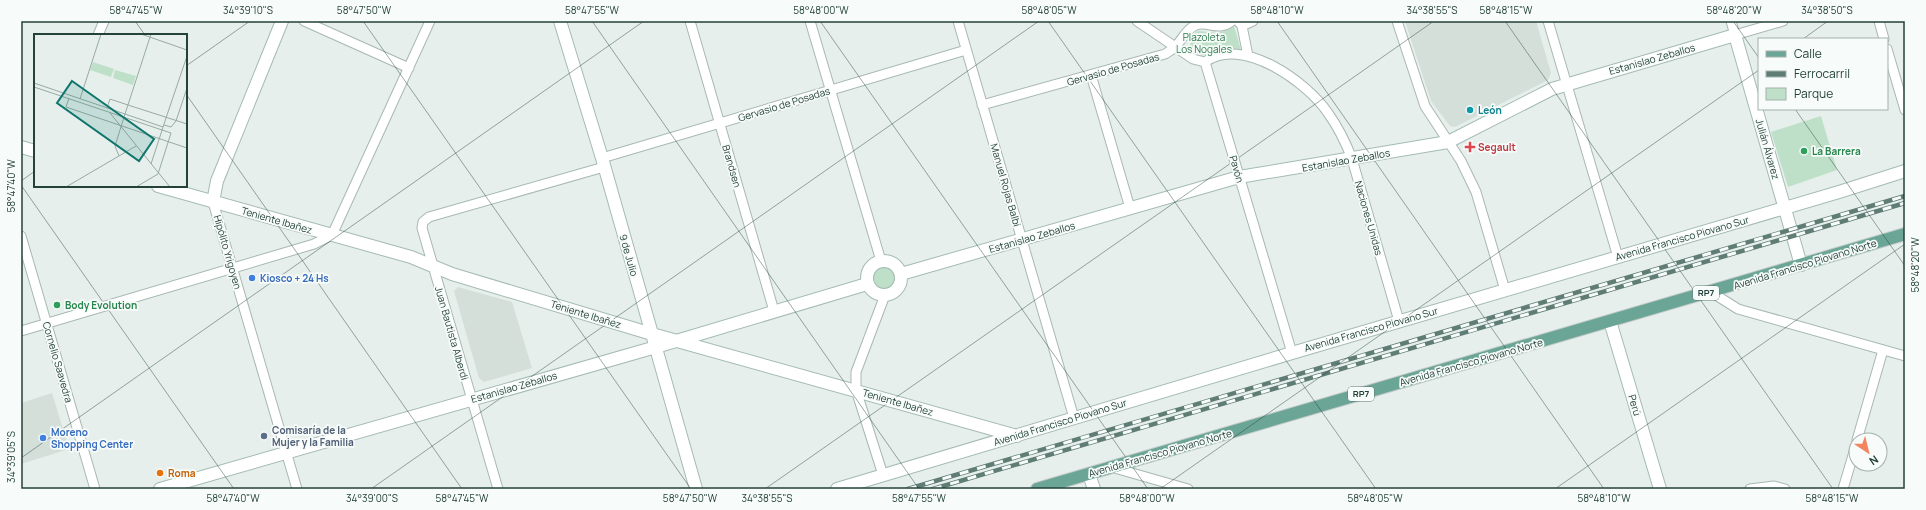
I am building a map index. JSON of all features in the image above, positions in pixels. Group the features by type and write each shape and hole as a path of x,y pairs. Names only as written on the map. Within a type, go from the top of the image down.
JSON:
{"main road":[{"name":"Avenida Francisco Piovano Norte","path":"1037,489 1905,234"}],"street":[{"path":"98,34 104,21"},
{"name":"Hipólito Yrigoyen","path":"282,21 217,181 214,202 297,489"},
{"path":"304,21 409,68"},
{"path":"21,331 314,244 332,235 430,21"},
{"name":"9 de Julio","path":"560,21 603,163 696,489"},
{"name":"Brandsen","path":"690,21 774,311"},
{"path":"810,21 881,261"},
{"name":"Manuel Rojas Balbi","path":"958,21 1074,418"},
{"path":"1137,21 1193,59 1205,62 1218,54 1248,56 1240,23 1253,21"},
{"name":"Gervasio de Posadas","path":"982,105 1165,54 1175,47 1187,31 1194,26 1202,24 1220,27 1232,21"},
{"path":"1397,21 1419,93 1425,106 1470,176 1505,290"},
{"path":"1548,21 1618,257"},
{"name":"Julián Álvarez","path":"1731,21 1801,265"},
{"name":"Estanislao Zeballos","path":"901,274 1239,177 1448,142 1552,89 1783,21"},
{"path":"1879,21 1884,38"},
{"name":"Gervasio de Posadas","path":"423,222 429,217 603,163 719,123 966,50"},
{"path":"1888,52 1905,110"},
{"name":"Naciones Unidas","path":"1248,56 1275,66 1313,96 1328,112 1345,142 1352,159 1399,321"},
{"name":"Pavón","path":"1205,62 1292,352"},
{"path":"1091,75 1130,208"},
{"path":"21,147 34,151"},
{"name":"Avenida Francisco Piovano Sur","path":"836,489 1017,436 1292,352 1785,208 1905,171"},
{"name":"Teniente Ibañez","path":"162,187 411,257 452,274 652,334 1017,436"},
{"name":"Juan Bautista Alberdi","path":"423,222 422,228 498,489"},
{"name":"Cornelio Saavedra","path":"21,236 95,489"},
{"path":"883,476 856,390 856,372 885,295 899,286 902,279 897,266 881,261 869,270 867,284 872,291 885,295"},
{"name":"Estanislao Zeballos","path":"160,489 656,347 867,284"},
{"path":"1711,292 1738,309 1905,356"},
{"name":"Perú","path":"1610,321 1660,489"},
{"path":"1859,432 1883,350"},
{"path":"1111,467 1188,489"},
{"path":"1843,489 1848,472"},
{"path":"1089,474 1094,489"},
{"path":"1750,489 1774,486 1785,489"}],"shaded area":[{"path":"1405,21 1536,21 1551,73 1548,80 1455,127 1450,126 1431,101"},
{"path":"458,287 512,302 532,368 484,382 479,378 454,291"},
{"name":"Moreno Shopping Center","path":"52,393 69,449 21,464 21,403"}],"green space":[{"name":"Plazoleta Los Nogales","path":"1234,26 1241,50 1218,48 1207,55 1201,55 1190,49 1191,36 1198,31 1220,32"},
{"name":"La Barrera","path":"1821,116 1837,170 1788,187 1771,132"},
{"path":"885,267 893,270 896,278 893,286 885,289 877,286 874,278 877,270"}],"railway":[{"path":"908,489 1905,196"},
{"path":"933,489 1905,203"}],"place":[{"name":"León","path":"1470,110"},
{"name":"Segault","path":"1470,147"},
{"name":"La Barrera","path":"1804,151"},
{"name":"Kiosco + 24 Hs","path":"252,278"},
{"name":"Body Evolution","path":"57,305"},
{"name":"Comisaría de la Mujer y la Familia","path":"264,436"},
{"name":"Moreno Shopping Center","path":"43,438"},
{"name":"Roma","path":"160,473"}]}
